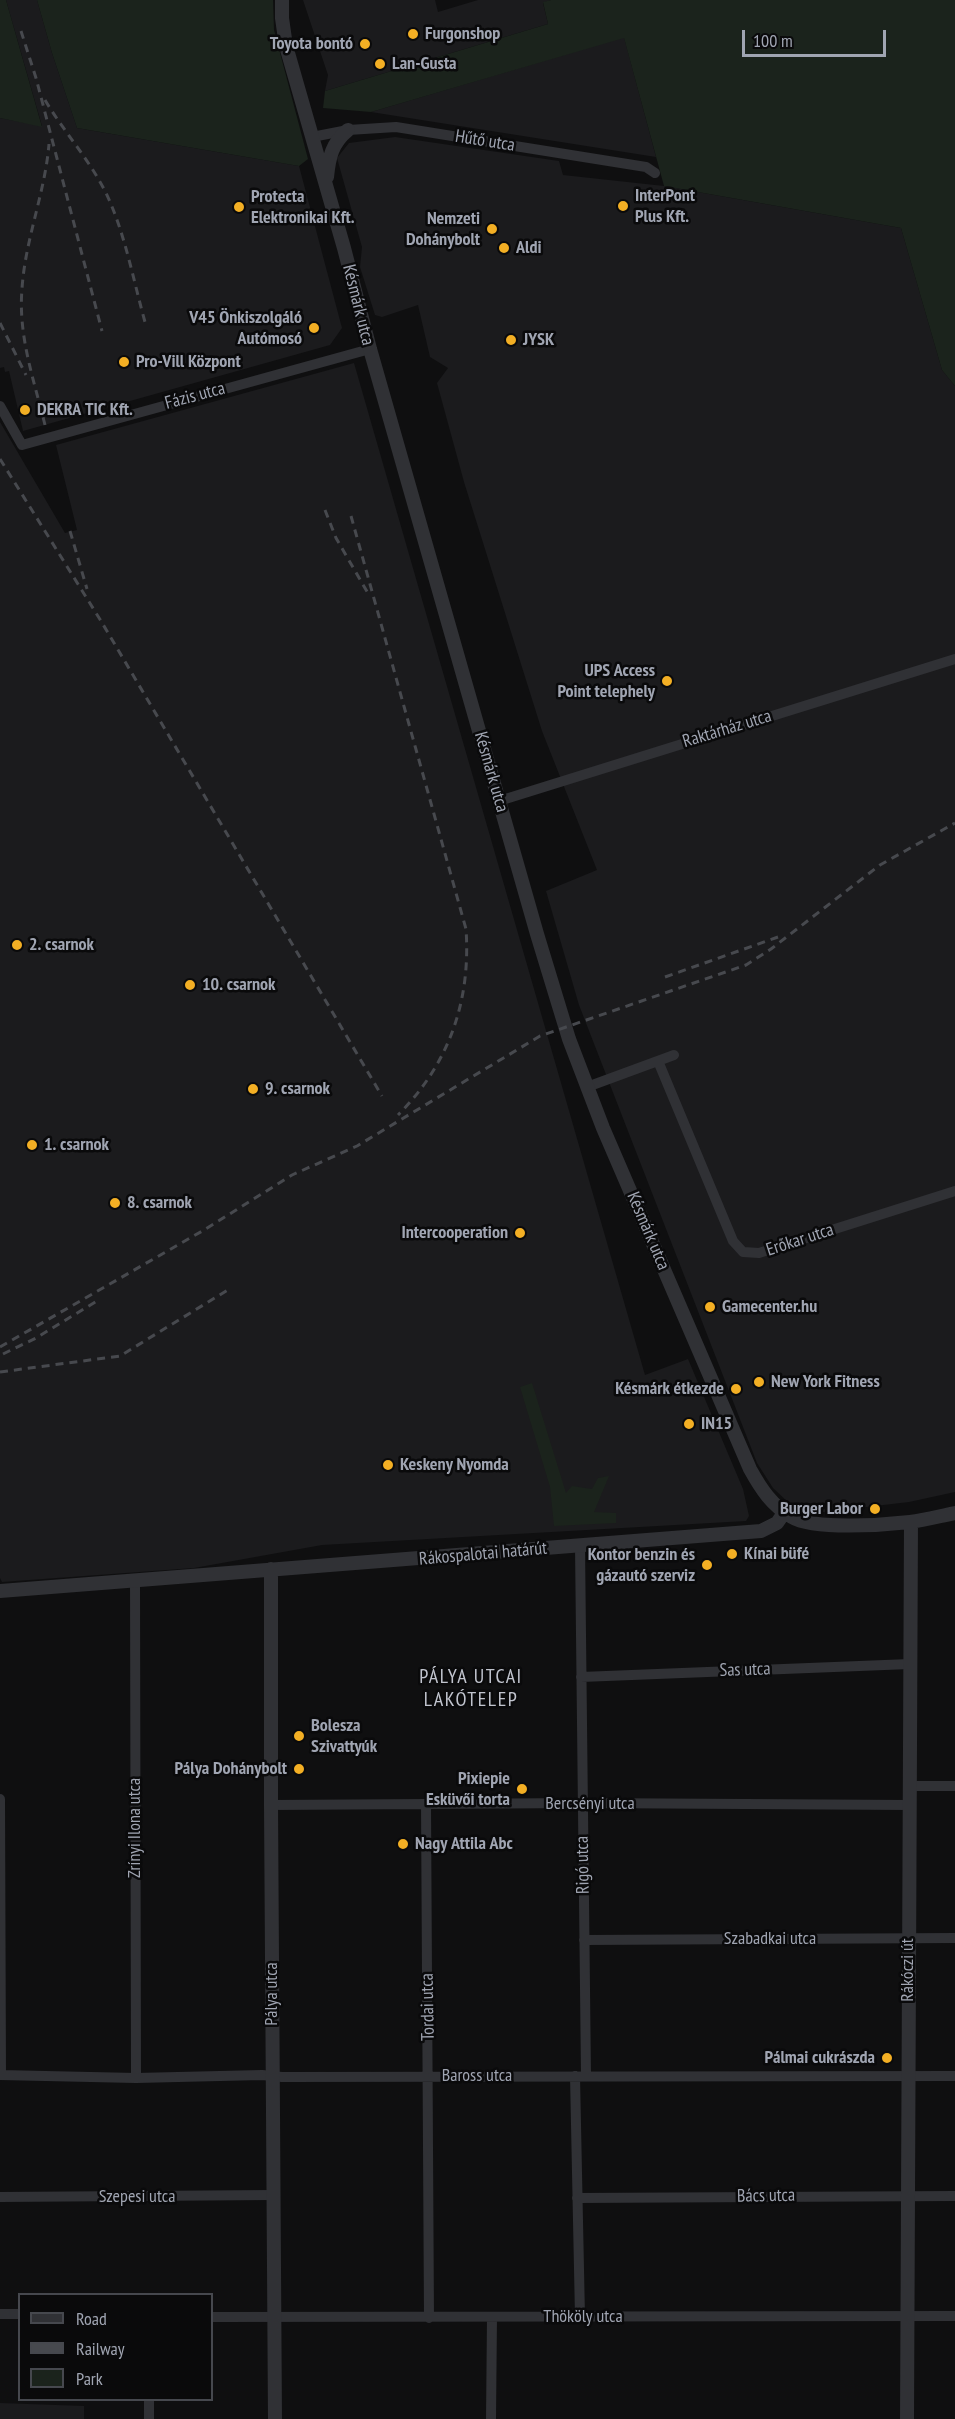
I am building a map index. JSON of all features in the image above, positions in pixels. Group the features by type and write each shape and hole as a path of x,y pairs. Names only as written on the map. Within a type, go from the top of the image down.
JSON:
{"street":[{"name":"Késmárk utca","path":"282,0 286,46 370,349 555,994 586,1087 750,1469 772,1502 784,1512"},
{"name":"Hűtő utca","path":"312,137 348,130 406,128 646,167 655,173"},
{"path":"326,185 329,156 337,141 348,130"},
{"name":"Fázis utca","path":"0,406 22,445 90,424 370,349"},
{"name":"Raktárház utca","path":"499,801 955,658"},
{"path":"586,1087 675,1055"},
{"name":"Erőkar utca","path":"658,1061 733,1241 743,1252 759,1253 955,1191"},
{"path":"784,1512 806,1523 822,1525 911,1522 955,1513"},
{"name":"Rákospalotai határút","path":"0,1591 761,1531 777,1523 784,1512"},
{"name":"Rákóczi út","path":"907,2419 911,1522"},
{"name":"Rigó utca","path":"580,1546 584,1940 578,2198 580,2317"},
{"name":"Pálya utca","path":"271,1569 276,2419"},
{"name":"Zrínyi Ilona utca","path":"135,1579 136,2078"},
{"name":"Sas utca","path":"581,1677 910,1664"},
{"path":"909,1786 955,1786"},
{"path":"0,1799 1,2075"},
{"name":"Bercsényi utca","path":"271,1805 582,1803 909,1805"},
{"name":"Tordai utca","path":"426,1804 429,2318"},
{"name":"Szabadkai utca","path":"584,1940 955,1938"},
{"name":"Baross utca","path":"1,2075 136,2078 955,2076"},
{"name":"Szepesi utca","path":"0,2197 274,2195"},
{"name":"Bács utca","path":"578,2198 955,2196"},
{"path":"0,2314 18,2314"},
{"name":"Thököly utca","path":"213,2317 955,2316"},
{"path":"491,2419 492,2317"},
{"path":"149,2401 149,2419"}],"shaded area":[{"path":"6,0 37,0 77,128 299,166 342,328 330,345 23,431 9,371 5,372 4,367 0,368 0,118 42,126"},
{"path":"303,0 435,0 438,12 478,0 551,0 543,3 548,24 325,91 328,75"},
{"path":"624,37 656,157 371,112"},
{"path":"395,137 559,161 563,175 664,186 901,228 942,370 955,386 955,1492 909,1502 807,1514 793,1507 773,1488 757,1463 579,1005 546,891 597,870 542,731 464,482 437,383 448,368 430,357 418,305 382,317 375,315 360,267 362,247 337,158 349,143"},
{"path":"354,363 645,1375 688,1359 743,1489 749,1516 746,1521 322,1545 194,1568 2,1582 0,1578 0,422 65,533 77,530 56,445"},
{"path":"0,2403 84,2406 84,2419 0,2419"}],"green space":[{"path":"0,0 6,0 42,127 0,118"},
{"path":"37,0 273,0 274,30 308,159 299,166 77,128"},
{"path":"551,0 955,0 955,386 942,370 901,228 664,186 624,38 371,112 323,108 325,91 548,24 543,2"},
{"path":"532,1383 566,1493 572,1486 592,1489 598,1478 609,1476 594,1512 616,1513 616,1523 554,1526 550,1487 520,1387"}],"railway":[{"path":"21,31 36,78 102,331"},
{"path":"45,100 92,169 113,208 124,240 145,322"},
{"path":"45,425 28,358 21,306 27,253 44,180 49,144"},
{"path":"0,323 26,375"},
{"path":"0,459 101,621 382,1096"},
{"path":"325,510 336,538 369,595"},
{"path":"351,516 466,929 465,981 453,1030 431,1075 398,1115"},
{"path":"70,531 87,589"},
{"path":"0,1347 204,1230 292,1175 357,1146 540,1036 746,965 771,949 880,865 955,823"},
{"path":"665,977 778,937"},
{"path":"0,1372 120,1356 231,1288"},
{"path":"3,1354 36,1338 97,1301"}],"place":[{"name":"Furgonshop","path":"413,34"},
{"name":"Toyota bontó","path":"365,44"},
{"name":"Lan-Gusta","path":"380,64"},
{"name":"InterPont Plus Kft.","path":"623,206"},
{"name":"Protecta Elektronikai Kft.","path":"239,207"},
{"name":"Nemzeti Dohánybolt","path":"492,229"},
{"name":"Aldi","path":"504,248"},
{"name":"V45 Önkiszolgáló Autómosó","path":"314,328"},
{"name":"JYSK","path":"511,340"},
{"name":"Pro-Vill Központ","path":"124,362"},
{"name":"DEKRA TIC Kft.","path":"25,410"},
{"name":"UPS Access Point telephely","path":"667,681"},
{"name":"2. csarnok","path":"17,945"},
{"name":"10. csarnok","path":"190,985"},
{"name":"9. csarnok","path":"253,1089"},
{"name":"1. csarnok","path":"32,1145"},
{"name":"8. csarnok","path":"115,1203"},
{"name":"Intercooperation","path":"520,1233"},
{"name":"Gamecenter.hu","path":"710,1307"},
{"name":"New York Fitness","path":"759,1382"},
{"name":"Késmárk étkezde","path":"736,1389"},
{"name":"IN15","path":"689,1424"},
{"name":"Keskeny Nyomda","path":"388,1465"},
{"name":"Burger Labor","path":"875,1509"},
{"name":"Kínai büfé","path":"732,1554"},
{"name":"Kontor benzin és gázautó szerviz","path":"707,1565"},
{"name":"Bolesza Szivattyúk","path":"299,1736"},
{"name":"Pálya Dohánybolt","path":"299,1769"},
{"name":"Pixiepie Esküvői torta","path":"522,1789"},
{"name":"Nagy Attila Abc","path":"403,1844"},
{"name":"Pálmai cukrászda","path":"887,2058"}],"district":[{"name":"PÁLYA UTCAI LAKÓTELEP","path":"471,1688"}]}
